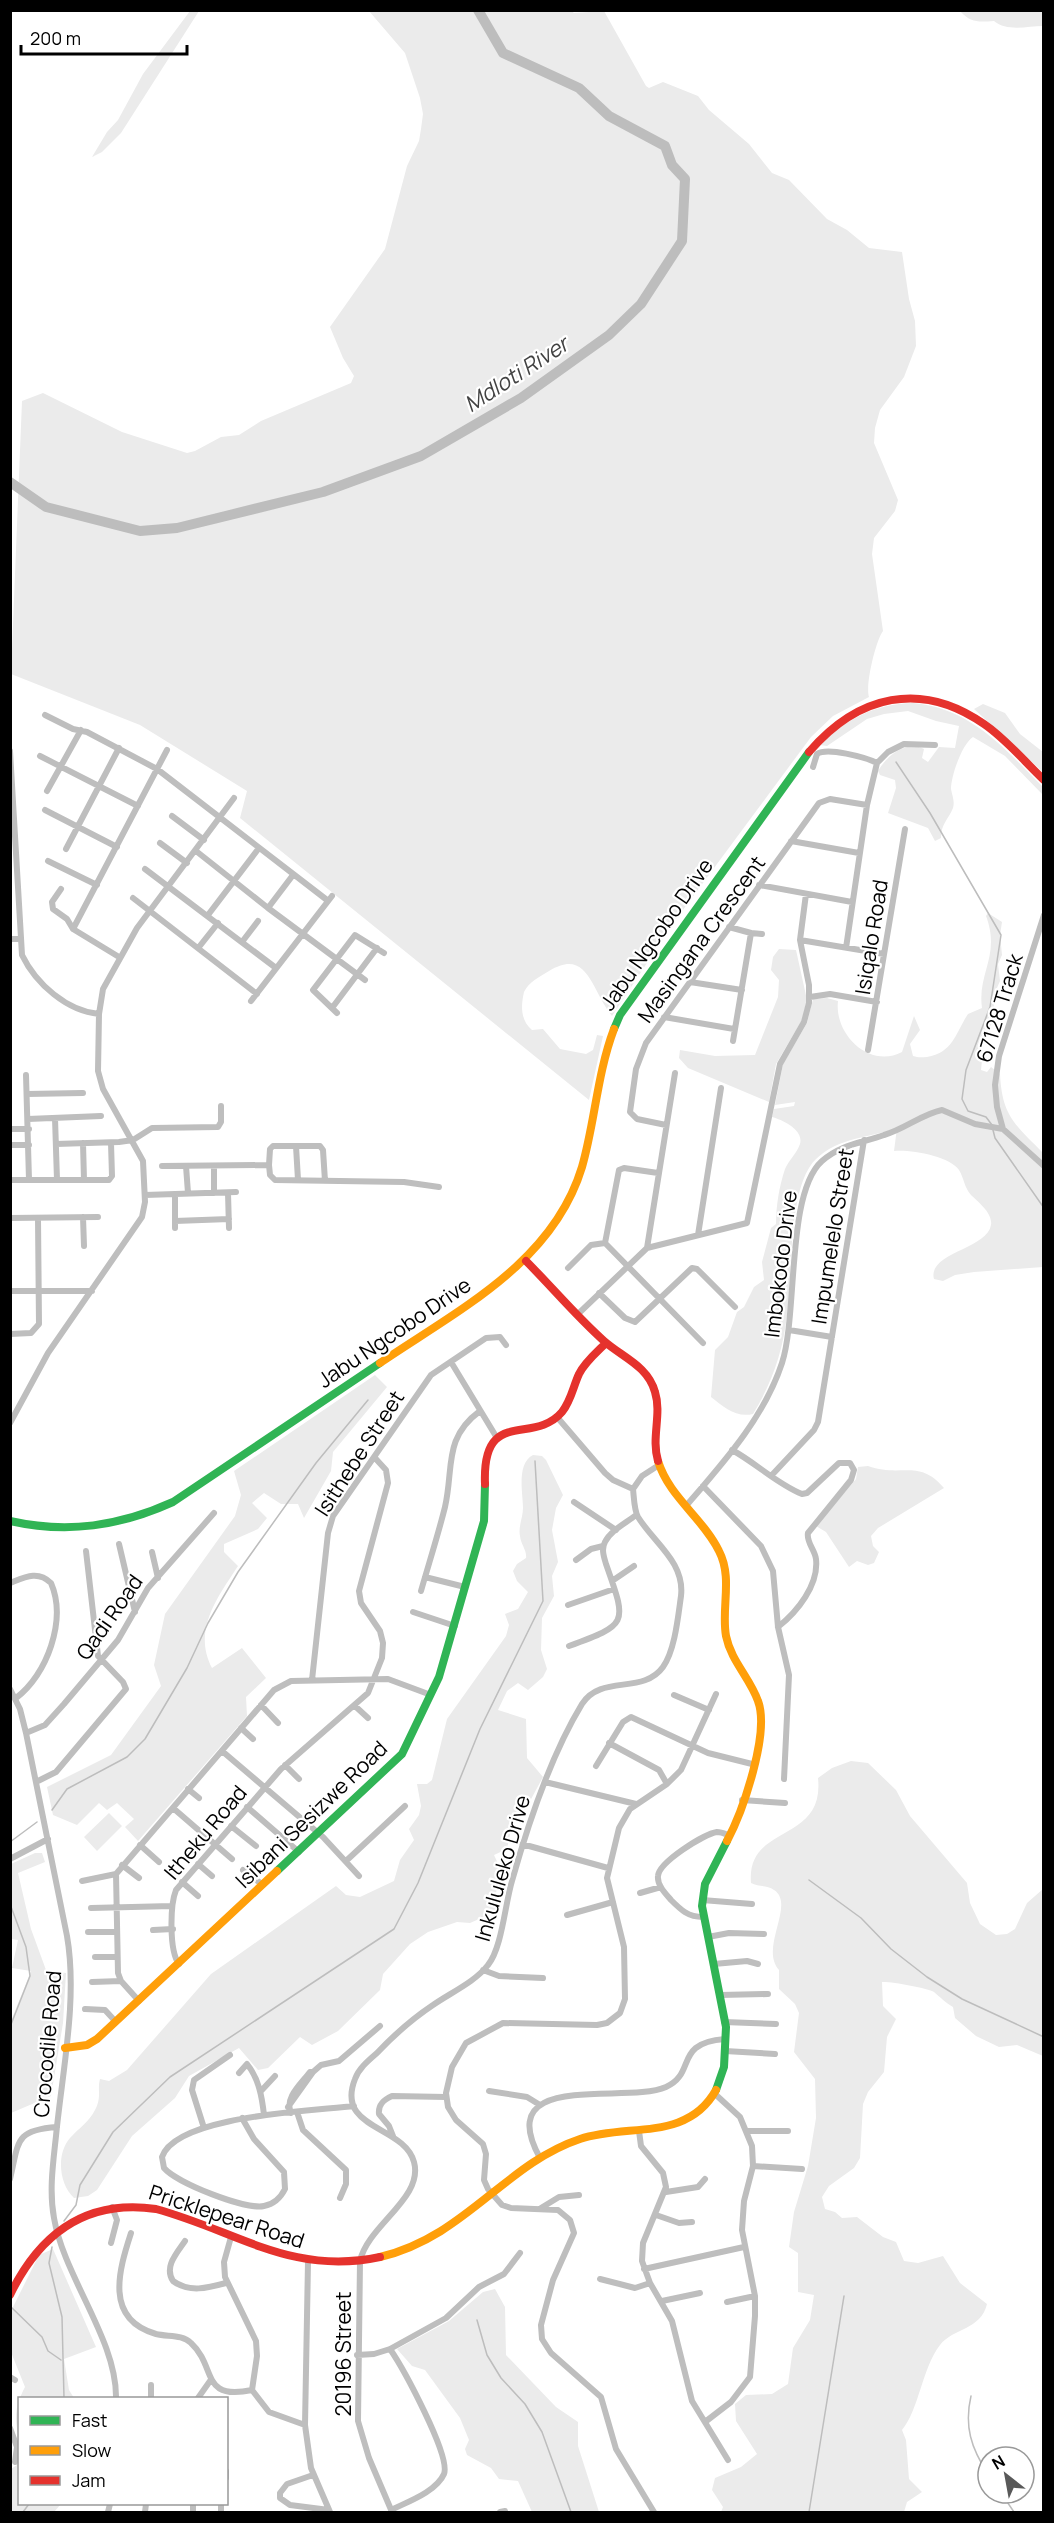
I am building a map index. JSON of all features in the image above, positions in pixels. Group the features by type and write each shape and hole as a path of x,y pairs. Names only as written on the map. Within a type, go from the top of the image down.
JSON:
{"street":[{"name":"Jabu Ngcobo Drive","path":"10,1521 49,1527 85,1528 119,1523 155,1510 218,1473 493,1287 526,1261 558,1219 575,1185 587,1148 603,1058 620,1015 798,765 833,724 853,712 888,699 925,699 947,705 984,723 1044,780"},
{"path":"45,715 118,747 157,768 292,875 330,898 251,1001"},
{"path":"47,791 81,730"},
{"path":"846,948 867,805 877,763 888,752 904,744 935,745"},
{"path":"66,849 118,747"},
{"path":"73,929 167,750"},
{"path":"10,751 14,880 24,960 44,984 71,1007 79,1011 99,1014"},
{"path":"813,767 817,754 823,751 867,758 877,763"},
{"path":"40,756 138,806"},
{"path":"10,1423 48,1353 138,1226 144,1209 143,1161 101,1083 99,1014 103,988 119,957 150,909 170,886 234,798"},
{"name":"Masingana Crescent","path":"666,1125 637,1119 631,1115 630,1109 641,1053 664,1017 821,801 830,799 867,805"},
{"path":"45,810 117,846"},
{"path":"172,816 204,840"},
{"name":"Isiqalo Road","path":"868,1050 905,829"},
{"path":"791,841 860,853"},
{"path":"160,843 187,862"},
{"path":"208,915 259,848"},
{"path":"196,851 365,980"},
{"path":"48,861 97,885"},
{"path":"145,869 276,968"},
{"path":"268,908 292,875"},
{"path":"759,885 852,902"},
{"path":"61,889 52,907 68,920 73,929 119,957"},
{"path":"578,1314 647,1248 747,1223 780,1064 806,1018 810,997 800,940 806,894"},
{"path":"134,898 257,994"},
{"path":"10,910 19,909"},
{"name":"67128 Track","path":"1003,1129 996,1098 996,1069 1044,915"},
{"path":"242,942 258,921"},
{"path":"199,947 218,923"},
{"path":"729,927 762,934"},
{"path":"733,1041 751,933"},
{"path":"377,948 357,974 335,1010 312,990 353,935 377,948 384,953"},
{"path":"10,939 20,939"},
{"path":"800,940 884,954"},
{"path":"690,982 742,990"},
{"path":"810,997 830,994 877,1002"},
{"path":"664,1017 735,1029"},
{"path":"647,1248 675,1074"},
{"path":"27,1075 29,1180"},
{"path":"698,1235 721,1089"},
{"path":"27,1094 83,1093"},
{"path":"56,1144 111,1143 132,1140 152,1128 220,1126 221,1106"},
{"name":"Imbokodo Drive","path":"686,1506 732,1450 759,1412 774,1385 789,1330 798,1233 809,1177 830,1154 864,1140 885,1135 942,1110 975,1124 1003,1129"},
{"path":"28,1119 101,1116"},
{"path":"55,1118 57,1180"},
{"path":"10,1129 28,1129"},
{"path":"1003,1129 1044,1166"},
{"name":"Impumelelo Street","path":"771,1476 816,1426 864,1140"},
{"path":"84,1143 84,1180"},
{"path":"10,1180 106,1181 111,1178 111,1143"},
{"path":"10,1144 29,1145"},
{"path":"325,1181 322,1148 318,1146 272,1146 269,1165 273,1179 325,1181 404,1182 439,1187"},
{"path":"296,1146 298,1180"},
{"path":"162,1166 269,1165"},
{"path":"186,1166 188,1193"},
{"path":"214,1166 214,1193"},
{"path":"605,1243 619,1170 624,1168 658,1173"},
{"path":"145,1195 237,1192"},
{"path":"228,1193 229,1227"},
{"path":"175,1194 175,1225 229,1219"},
{"path":"83,1217 84,1246"},
{"path":"10,1218 98,1217"},
{"path":"10,1334 27,1334 38,1328 38,1218"},
{"path":"605,1243 703,1343"},
{"path":"568,1268 591,1245 605,1243"},
{"name":"Pricklepear Road","path":"10,2295 34,2250 57,2233 91,2214 112,2207 136,2205 161,2209 264,2251 309,2262 360,2261 395,2253 429,2240 493,2195 540,2158 562,2146 590,2136 679,2125 700,2112 715,2094 723,2074 725,2051 720,1995 703,1917 702,1900 708,1874 730,1836 742,1800 761,1725 759,1699 728,1644 724,1619 726,1577 723,1557 659,1465 654,1434 658,1401 653,1385 643,1372 606,1343 526,1261"},
{"path":"599,1293 632,1322 692,1268 697,1269 735,1307"},
{"path":"10,1291 92,1291"},
{"name":"Impumelelo Street","path":"789,1330 832,1337"},
{"name":"Isithebe Street","path":"312,1680 329,1527 336,1511 427,1380 488,1336 500,1337 506,1345"},
{"path":"451,1362 497,1438 557,1417 568,1404 583,1367 606,1343"},
{"path":"421,1591 446,1504 452,1448 468,1420 480,1411"},
{"path":"557,1417 605,1473 633,1489"},
{"name":"Isibani Sesizwe Road","path":"65,2048 92,2043 402,1754 431,1695 454,1626 486,1512 486,1456 497,1438"},
{"path":"732,1450 756,1463 771,1476 805,1494 839,1463 850,1463 855,1472 808,1533 816,1560 813,1582 807,1595 788,1619 778,1627"},
{"name":"Itheku Road","path":"179,1964 174,1954 172,1906 175,1893 182,1882 264,1787 285,1765 355,1706 368,1693 374,1680 383,1643 380,1631 361,1604 359,1591 388,1483 386,1470 375,1458"},
{"path":"576,1560 591,1549 603,1546 616,1530 636,1515 633,1489 642,1476 659,1465"},
{"path":"703,1486 767,1553 773,1571 778,1627 789,1675 781,1765 784,1779"},
{"path":"573,1502 616,1530"},
{"name":"Qadi Road","path":"26,1733 47,1722 118,1640 158,1578 214,1513"},
{"name":"Inkululeko Drive","path":"354,2106 352,2087 363,2066 413,2019 483,1970 497,1950 504,1908 522,1844 545,1782 582,1705 588,1697 608,1687 649,1680 667,1661 681,1595 680,1576 676,1566 636,1515"},
{"path":"119,1544 135,1612"},
{"path":"569,1646 604,1633 616,1625 621,1612 603,1546"},
{"path":"36,1782 56,1772 124,1692 123,1683 100,1661 86,1551"},
{"path":"152,1552 158,1578"},
{"path":"612,1581 634,1566"},
{"path":"10,1584 30,1576 42,1576 51,1583 55,1603 50,1648 34,1682 16,1698"},
{"path":"425,1577 465,1587"},
{"path":"568,1605 614,1588"},
{"path":"413,1612 454,1626"},
{"path":"139,2001 121,1981 117,1957 116,1874 261,1705 284,1683 312,1680 391,1680 431,1695"},
{"name":"Crocodile Road","path":"10,1689 16,1698 26,1733 72,1970 51,2190 57,2233 108,2356 115,2378 116,2397"},
{"path":"654,2512 616,2449 601,2397 550,2353 542,2339 541,2325 553,2280 574,2233 570,2220 562,2212 541,2208 511,2208 493,2195 484,2180 486,2154 483,2144 453,2116 446,2097 452,2067 458,2052 466,2043 491,2028 507,2022 597,2025 607,2023 620,2013 625,1999 625,1958 621,1929 607,1882 608,1869 622,1819 636,1804 668,1784 681,1770 716,1694"},
{"path":"674,1695 709,1710"},
{"path":"261,1705 278,1723"},
{"path":"355,1706 368,1718"},
{"path":"596,1766 624,1719 631,1718 715,1755 752,1764"},
{"path":"241,1728 253,1738"},
{"path":"609,1743 659,1770 668,1784"},
{"path":"222,1751 318,1834 359,1876"},
{"path":"285,1765 299,1779"},
{"path":"545,1782 636,1804"},
{"path":"188,1789 199,1798"},
{"path":"742,1800 785,1803"},
{"path":"346,1861 405,1806"},
{"path":"247,1807 299,1852"},
{"path":"172,1808 232,1859"},
{"path":"231,1826 256,1846"},
{"path":"703,1917 686,1914 661,1887 658,1874 664,1863 712,1833 724,1833 730,1836"},
{"path":"10,1859 48,1839"},
{"path":"522,1844 608,1869"},
{"path":"140,1845 159,1862"},
{"path":"198,1864 212,1876"},
{"path":"122,1865 139,1878"},
{"path":"243,1870 263,1885"},
{"path":"82,1881 116,1874"},
{"path":"182,1882 198,1896"},
{"path":"640,1893 661,1887"},
{"path":"702,1900 752,1904"},
{"path":"567,1915 613,1902"},
{"path":"92,1908 172,1906"},
{"path":"153,1930 173,1929"},
{"path":"88,1932 116,1932"},
{"path":"708,1937 729,1933 764,1934"},
{"path":"95,1957 117,1957"},
{"path":"714,1964 747,1961 758,1964"},
{"path":"483,1970 499,1976 543,1978"},
{"path":"92,1982 121,1981"},
{"path":"720,1995 768,1994"},
{"path":"85,2009 105,2010 116,2022"},
{"path":"723,2022 776,2024"},
{"path":"340,2198 346,2184 346,2170 303,2130 292,2111 292,2095 310,2072 321,2065 339,2061 380,2026"},
{"path":"540,2158 529,2133 531,2119 540,2104 560,2097 664,2088 681,2074 696,2045 706,2041 724,2039"},
{"path":"725,2051 775,2054"},
{"path":"204,2128 192,2090 194,2080 230,2055"},
{"path":"239,2073 247,2064 261,2091 264,2115"},
{"path":"261,2091 275,2076"},
{"path":"489,2091 527,2097 540,2104"},
{"path":"705,2422 731,2402 750,2377 753,2366 755,2296 744,2247 743,2211 753,2166 748,2131 736,2112 715,2094"},
{"path":"393,2137 389,2126 379,2114 384,2100 392,2096 446,2097"},
{"path":"242,2118 251,2135 285,2175 285,2188 280,2197 265,2206 243,2205 181,2180 164,2168 162,2157 166,2148 182,2137 204,2128 242,2118 292,2111 354,2106 365,2122 404,2145 415,2164 414,2179 408,2193 367,2242 360,2261"},
{"path":"10,2179 18,2145 25,2134 33,2130 57,2127"},
{"path":"639,2131 641,2146 663,2173 666,2192 642,2249 644,2269 672,2320 688,2391 728,2460"},
{"path":"748,2131 788,2131"},
{"path":"753,2166 802,2169"},
{"path":"666,2192 698,2187 705,2179"},
{"path":"541,2208 559,2197 579,2195"},
{"path":"111,2243 117,2220 112,2207"},
{"path":"656,2215 679,2223 692,2222"},
{"path":"131,2233 118,2282 126,2313 148,2331 189,2341 197,2350 210,2381 229,2392 252,2390"},
{"path":"231,2237 224,2262 226,2283 256,2341 257,2356 252,2390 269,2412 305,2425"},
{"path":"185,2241 171,2264 169,2271 172,2282 184,2288 199,2289 226,2283"},
{"path":"644,2269 744,2247"},
{"path":"357,2355 374,2355 390,2349 446,2318 479,2287 504,2274 520,2253"},
{"name":"20196 Street","path":"360,2261 357,2355 360,2431 391,2511"},
{"path":"309,2262 305,2425 313,2475 329,2511"},
{"path":"600,2279 635,2288 650,2283"},
{"path":"662,2301 700,2293"},
{"path":"727,2302 755,2296"},
{"path":"390,2349 436,2438 445,2463 443,2475 437,2483 391,2511"},
{"path":"199,2397 210,2381"},
{"path":"150,2397 151,2385"},
{"path":"10,2428 17,2447 15,2462"},
{"path":"313,2475 284,2486 280,2498 290,2505 329,2511"}],"shaded area":[{"path":"570,10 574,13 604,11 646,86 649,88 663,82 698,96 709,110 749,144 772,173 789,180 827,219 847,230 869,248 902,252 909,299 915,321 916,346 904,377 880,410 875,428 874,443 898,500 895,511 874,538 872,554 883,631 872,663 869,697 833,716 811,737 674,922 612,1016 587,975 581,968 572,964 562,965 549,971 531,983 524,992 522,1007 525,1022 532,1030 543,1029 560,1049 586,1054 593,1050 597,1035 603,1036 589,1100 240,818 247,791 140,725 11,674 22,401 43,393 122,432 187,453 221,437 239,435 261,421 351,383 354,376 343,358 330,327 385,249 407,166 419,141 423,114 405,53 369,11"},
{"path":"190,11 199,11 121,133 102,152 92,157 107,132 118,120 143,74"},
{"path":"960,11 1043,11 1043,26 1018,28 994,21 971,20"},
{"path":"913,703 934,706 970,722 1000,745 1043,787 1043,795 1005,756 973,737 961,753 955,769 951,783 954,805 943,826 941,838 935,841 928,828 888,813 896,788 895,780 880,775 878,771 882,765 898,751 911,746 924,749 922,758 928,762 939,747 955,748 959,726 908,711 884,714 867,719 827,746 820,745 840,728 862,715 886,706"},
{"path":"983,704 1005,713 1020,734 1043,752 1043,772 974,709"},
{"path":"988,913 1002,922 1000,935 1002,955 998,964 1000,981 993,997 995,1017 984,1039 981,1070 987,1072 991,1067 1000,1074 1001,1089 1007,1111 1018,1127 1043,1153 1043,1267 974,1272 955,1275 943,1281 934,1279 934,1270 939,1263 979,1240 987,1233 991,1225 990,1216 971,1195 959,1170 938,1157 919,1152 894,1151 897,1128 834,1146 816,1159 807,1172 800,1190 793,1232 785,1328 771,1379 753,1414 730,1411 711,1397 715,1350 728,1337 737,1312 744,1307 754,1287 764,1280 762,1262 771,1228 776,1224 781,1183 785,1169 800,1144 799,1134 792,1126 772,1117 774,1109 794,1106 795,1102 775,1105 783,1064 807,1023 813,999 827,998 838,1001 838,1014 848,1037 856,1046 878,1056 890,1056 902,1052 914,1016 920,1030 910,1044 913,1056 936,1055 953,1041 968,1014 982,1008 981,996 991,942 986,916"},
{"path":"779,949 796,950 807,1000 802,1020 776,1064 769,1102 688,1068 679,1058 680,1050 715,1056 755,1055 778,997 779,980 771,970 773,957"},
{"path":"375,1375 387,1387 333,1452 331,1471 304,1518 298,1504 281,1504 264,1493 252,1503 267,1518 258,1529 224,1544 224,1552 238,1566 210,1614 205,1640 212,1668 242,1648 266,1678 246,1697 247,1716 138,1841 125,1827 134,1819 117,1803 107,1810 99,1803 77,1825 53,1815 47,1787 111,1755 161,1686 154,1665 165,1614 235,1516 241,1495 234,1471"},
{"path":"533,1455 542,1456 546,1460 563,1495 556,1508 552,1530 558,1562 552,1576 554,1596 542,1618 541,1650 547,1669 543,1677 528,1690 518,1683 507,1691 498,1710 526,1719 527,1758 543,1777 523,1814 513,1821 507,1849 494,1855 502,1872 495,1896 498,1905 495,1912 470,1923 457,1922 428,1932 410,1944 383,1974 380,1990 338,2031 312,2045 300,2037 268,2068 258,2070 239,2048 189,2076 175,2098 132,2136 97,2190 88,2196 74,2198 62,2177 61,2160 70,2138 95,2110 100,2079 109,2081 127,2070 211,1974 336,1886 346,1895 360,1897 394,1881 400,1860 414,1840 409,1829 419,1815 421,1806 417,1784 427,1784 432,1780 447,1719 506,1636 509,1625 505,1614 518,1609 528,1592 517,1581 513,1571 517,1564 526,1558 520,1533 523,1508 522,1472 524,1465"},
{"path":"858,1467 918,1471 935,1479 944,1488 878,1528 871,1536 873,1546 879,1552 874,1563 868,1565 857,1561 849,1567 826,1532 816,1526 856,1479"},
{"path":"851,1761 868,1763 896,1790 910,1816 967,1883 970,1903 980,1924 996,1935 1007,1934 1015,1929 1027,1903 1043,1889 1043,2056 1017,2045 999,2047 976,2036 955,2018 953,2007 934,1992 908,1985 882,1982 883,2006 896,2019 887,2037 884,2072 868,2092 863,2104 860,2158 854,2168 829,2186 822,2197 825,2209 835,2212 842,2218 857,2217 883,2237 896,2242 904,2261 918,2263 943,2256 960,2283 987,2304 979,2319 940,2345 929,2365 913,2412 902,2430 906,2440 909,2479 922,2492 907,2502 904,2512 721,2512 723,2507 712,2490 715,2478 741,2467 757,2454 736,2421 735,2404 746,2395 772,2394 788,2384 793,2348 810,2320 814,2295 798,2292 798,2253 789,2247 794,2212 808,2166 816,2118 815,2079 794,2052 799,2013 795,2004 779,1989 779,1970 774,1961 773,1950 780,1916 780,1897 771,1888 751,1883 753,1864 760,1851 810,1814 817,1799 818,1778 832,1768"},
{"path":"109,1813 122,1826 97,1851 84,1837"},
{"path":"35,1853 42,1853 45,1862 18,1873 31,1929 46,1970 66,1973 63,2023 51,2096 11,2113 11,2021 31,1971 12,1968 18,1940 11,1939 11,1864"},
{"path":"53,2249 96,2347 64,2359 69,2390 73,2397 20,2397 25,2387 11,2352 11,2311 39,2255"},
{"path":"495,2289 505,2307 506,2355 556,2407 578,2422 578,2446 599,2512 532,2512 518,2481 499,2479 491,2468 467,2455 465,2449 469,2440 460,2418 425,2370 412,2366 397,2349 449,2321 483,2292"},
{"path":"18,2403 18,2433 16,2424"},
{"path":"18,2461 18,2505 60,2505 54,2512 11,2512 11,2469 17,2465"}],"waterway":[{"name":"Mdloti River","path":"10,482 46,507 140,531 177,528 323,492 421,456 521,398 609,335 641,304 682,241 685,179 672,165 665,146 609,116 579,88 503,53 478,10"},
{"path":"896,762 930,813 1001,935 990,1007 966,1070 962,1099 968,1111 986,1117 992,1125"},
{"path":"993,1130 995,1138 1044,1208"},
{"path":"52,1810 67,1789 127,1757 145,1739 187,1668 208,1623 238,1572 316,1463 368,1400"},
{"path":"64,2221 76,2205 80,2185 113,2132 170,2077 394,1929 418,1883 480,1729 543,1601 535,1461"},
{"path":"10,1842 37,1822"},
{"path":"809,1880 861,1918 891,1949 927,1977 962,1999 1044,2037"},
{"path":"10,1904 26,1947 30,1976 10,2027"},
{"path":"52,2247 49,2263 62,2317 64,2397"},
{"path":"809,2512 844,2296"},
{"path":"11,2307 42,2337 48,2351 61,2360"},
{"path":"477,2320 487,2355 501,2378 525,2404 542,2432 571,2512"},
{"path":"971,2396 968,2417 976,2453"},
{"path":"23,2512 28,2505"},
{"path":"1009,2505 1014,2512"}],"traffic: fast":[{"path":"614,1029 620,1015 809,752"},
{"path":"10,1521 52,1527 93,1525 133,1517 173,1502 380,1363"},
{"path":"277,1871 402,1754 439,1677 484,1521 485,1484"},
{"path":"716,2090 724,2067 726,2027 702,1906 705,1884 727,1841"}],"traffic: slow":[{"path":"380,1363 471,1303 526,1257 549,1231 568,1201 582,1167 604,1063 614,1029"},
{"path":"658,1461 670,1486 704,1528 719,1551 726,1582 725,1625 728,1645 755,1693 761,1715 758,1751 753,1772 727,1841"},
{"path":"65,2048 87,2045 97,2039 277,1871"},
{"path":"380,2257 410,2247 437,2234 529,2165 553,2150 598,2134 673,2124 689,2117 704,2106 716,2090"}],"traffic: jam":[{"path":"809,752 848,717 869,706 891,700 914,698 937,702 960,710 984,724 1007,743 1044,780"},
{"path":"526,1261 594,1331 647,1375 657,1400 656,1452 658,1461"},
{"path":"485,1484 486,1460 492,1445 500,1436 550,1422 562,1412 581,1370 606,1343"},
{"path":"10,2295 36,2254 68,2225 87,2215 131,2207 156,2209 292,2256 319,2261 348,2261 380,2257"}]}
